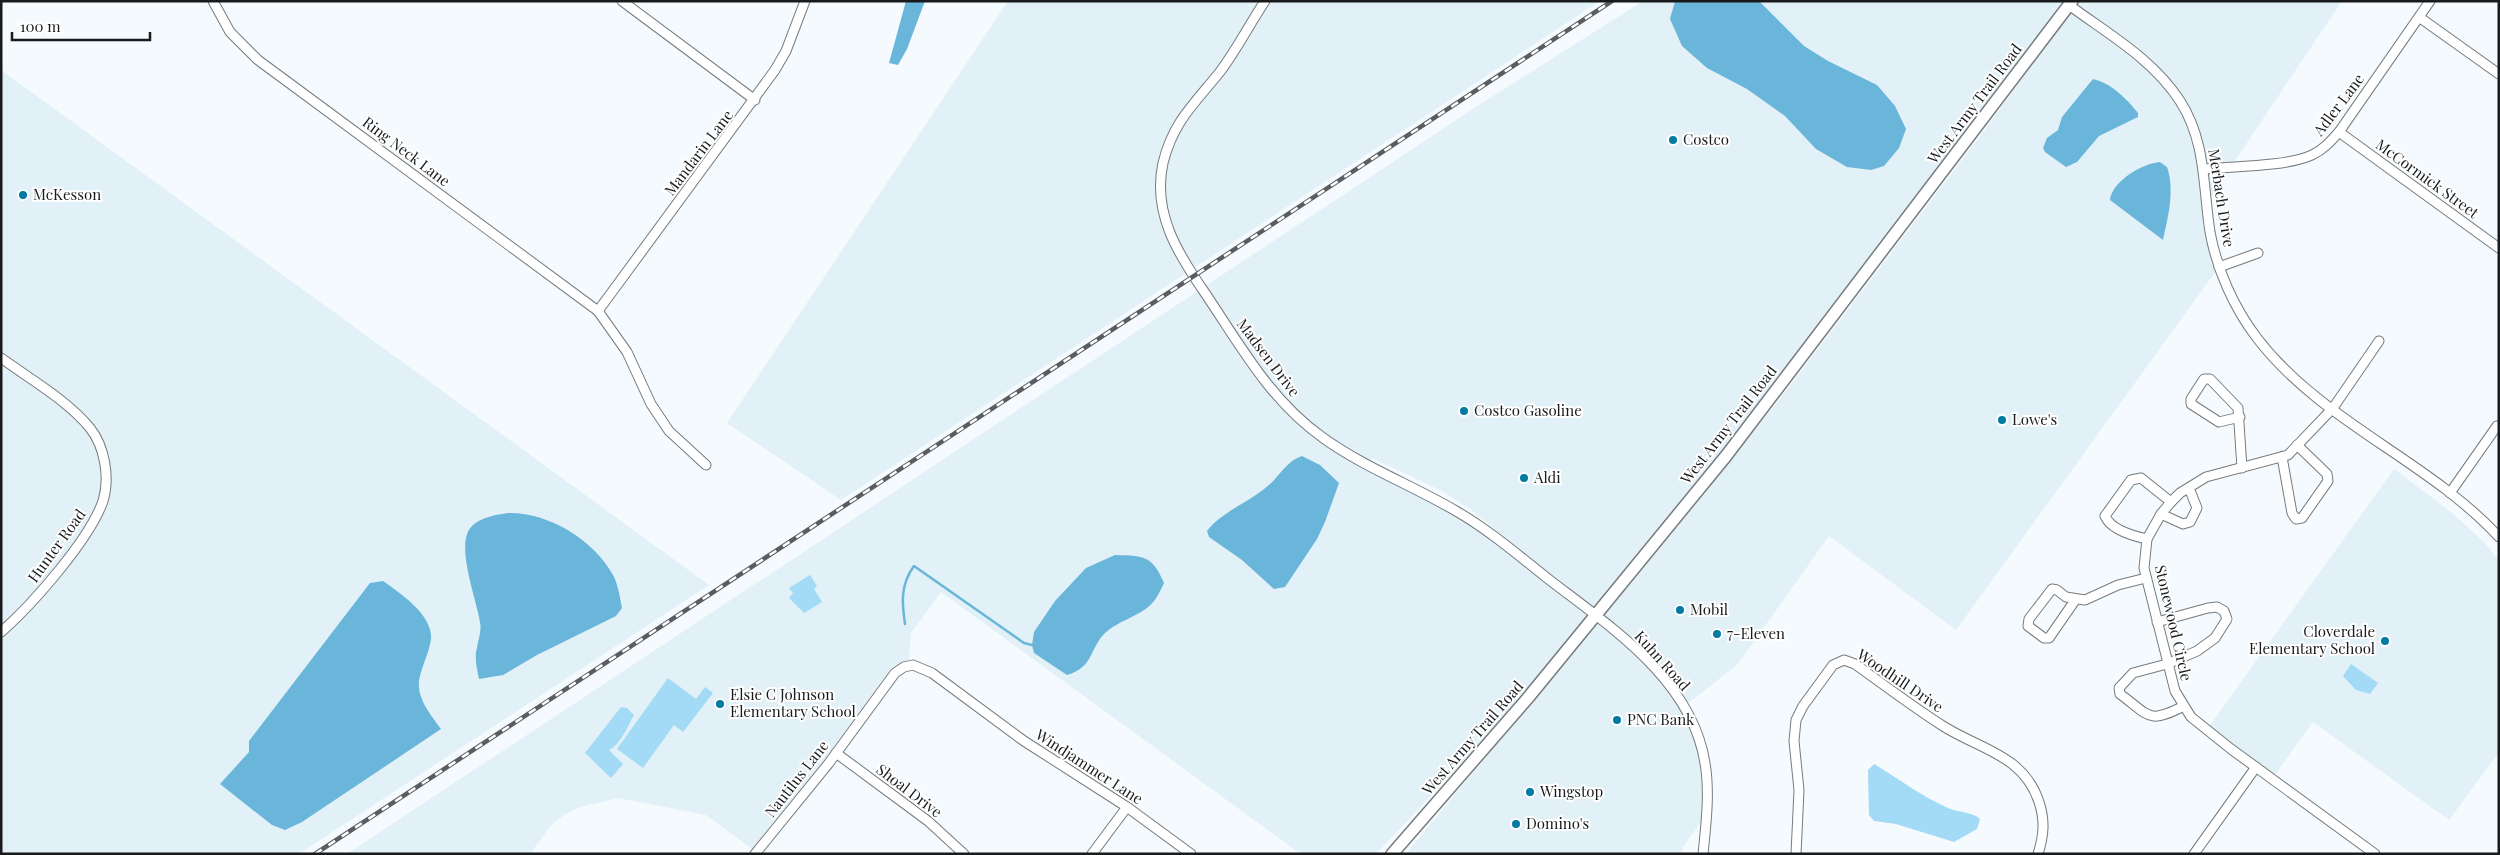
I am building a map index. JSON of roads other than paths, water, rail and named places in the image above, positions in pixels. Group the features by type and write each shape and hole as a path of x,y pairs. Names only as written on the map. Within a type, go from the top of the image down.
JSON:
{"main road":[{"name":"West Army Trail Road","path":"1392,854 1527,699 1760,412 2070,3"}],"street":[{"name":"Ring Neck Lane","path":"213,1 230,32 258,60 598,312 627,352 651,404 669,431 706,464"},
{"path":"622,1 755,100"},
{"name":"Mandarin Lane","path":"598,312 755,100 786,51 805,1"},
{"name":"Madsen Drive","path":"1264,1 1219,72 1185,112 1171,135 1162,165 1160,189 1163,214 1169,236 1178,253 1257,372 1275,394 1302,421 1342,451 1465,516 1595,616"},
{"name":"Adler Lane","path":"2204,169 2290,161 2312,155 2324,148 2339,132 2430,1"},
{"name":"Merbach Drive","path":"2070,3 2146,61 2170,85 2190,121 2204,169 2210,232 2219,267 2241,314 2268,352 2291,376 2450,493 2485,522 2499,537"},
{"path":"2419,17 2499,74"},
{"name":"McCormick Street","path":"2339,132 2499,248"},
{"path":"2219,267 2258,253"},
{"name":"Stonewood Circle","path":"2376,854 2204,729 2184,706 2175,691 2167,664 2144,568 2147,539 2161,514 2171,502 2206,477 2288,455 2333,408 2379,342"},
{"name":"Hunter Road","path":"1,358 68,407 90,428 103,454 106,483 103,499 90,526 41,592 1,632"},
{"path":"2240,417 2219,422 2191,404 2191,399 2204,379 2210,379 2238,408 2240,417 2242,468"},
{"path":"2450,493 2498,426"},
{"path":"2282,457 2292,513 2296,519 2302,518 2328,481 2326,474 2297,445"},
{"path":"2147,539 2130,534 2107,521 2105,516 2131,480 2137,477 2141,478 2171,502"},
{"path":"2161,514 2183,524 2190,522 2197,508 2189,488"},
{"path":"2076,599 2048,638 2044,638 2028,626 2029,620 2052,589 2057,590 2066,597 2085,600 2118,585 2146,578"},
{"path":"2157,622 2217,608 2224,611 2227,619 2215,638 2197,651 2167,664 2133,673 2119,688 2120,694 2150,717 2161,718 2184,706"},
{"name":"Kuhn Road","path":"1595,616 1644,658 1666,681 1682,703 1695,729 1705,763 1707,808 1703,854"},
{"name":"Woodhill Drive","path":"1796,854 1798,790 1794,741 1796,720 1803,706 1833,665 1844,660 1855,664 1944,727 1987,747 2018,767 2036,792 2041,808 2044,824 2043,838 2038,854"},
{"name":"Nautilus Lane","path":"755,854 836,753 895,672 904,666 913,665 923,668 973,703"},
{"name":"Windjammer Lane","path":"973,703 1024,741 1126,807 1191,854"},
{"name":"Shoal Drive","path":"836,753 928,821 964,854"},
{"path":"2194,854 2256,767"},
{"path":"1092,854 1126,807"}],"waterway":[{"path":"905,624 904,587 909,573 914,566 1024,643 1032,645"}],"railway":[{"path":"315,854 1612,1"}],"place":[{"name":"Costco","path":"1673,140"},
{"name":"McKesson","path":"23,195"},
{"name":"Costco Gasoline","path":"1464,411"},
{"name":"Lowe's","path":"2002,420"},
{"name":"Aldi","path":"1524,478"},
{"name":"Mobil","path":"1680,610"},
{"name":"7-Eleven","path":"1717,634"},
{"name":"Cloverdale Elementary School","path":"2385,641"},
{"name":"Elsie C Johnson Elementary School","path":"720,704"},
{"name":"PNC Bank","path":"1617,720"},
{"name":"Wingstop","path":"1530,792"},
{"name":"Domino's","path":"1516,824"}]}
